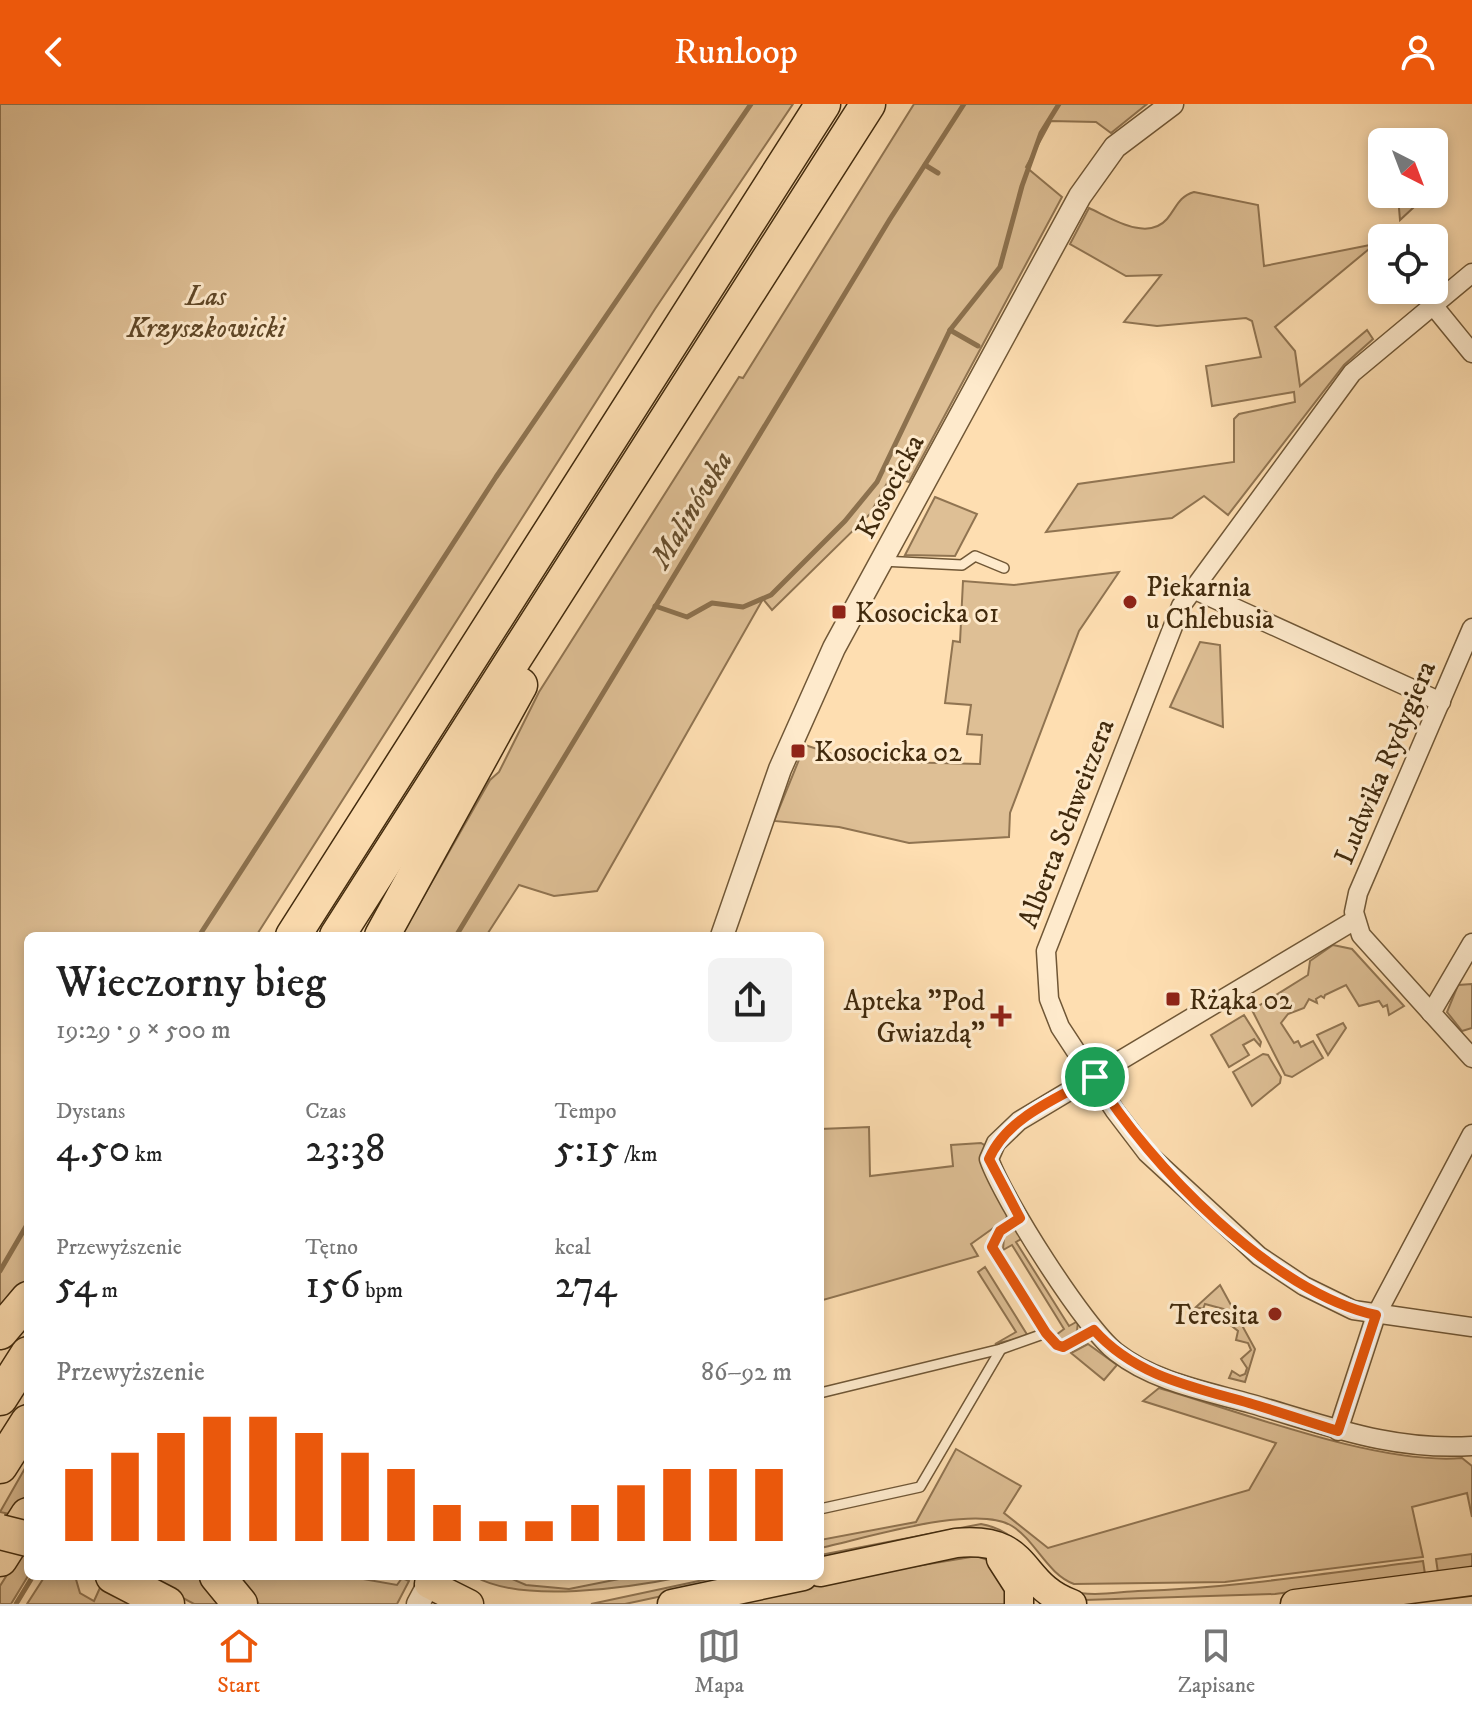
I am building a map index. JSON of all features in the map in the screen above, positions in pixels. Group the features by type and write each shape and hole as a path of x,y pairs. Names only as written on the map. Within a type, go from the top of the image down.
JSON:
{"highway":[{"path":"296,932 823,104"},
{"path":"340,932 868,104"},
{"path":"384,932 518,688 596,526"},
{"path":"0,1332 24,1304"},
{"path":"0,1398 24,1360"},
{"path":"0,1466 24,1428"},
{"path":"0,1559 24,1521"},
{"path":"0,1532 24,1538"},
{"path":"121,1580 167,1604"},
{"path":"220,1580 240,1604"}],"main road":[{"path":"824,1571 956,1543 987,1545 1011,1551 1045,1590 1072,1604"},
{"path":"987,1545 1016,1579 1019,1604"},
{"path":"672,1604 784,1580"},
{"path":"1295,1604 1472,1581"},
{"path":"427,1588 469,1604"}],"street":[{"name":"Kosocicka","path":"723,932 795,733 834,648 1080,196 1115,147 1172,104"},
{"name":"Alberta Schweitzera","path":"1448,292 1472,273"},
{"name":"Alberta Schweitzera","path":"1432,304 1352,373 1173,620 1046,951 1049,999 1060,1027 1147,1153 1259,1256 1353,1310 1472,1327"},
{"path":"1432,304 1472,353"},
{"path":"1193,589 1441,702"},
{"name":"Ludwika Rydygiera","path":"1355,920 1358,893 1472,628"},
{"path":"1472,1058 1361,935 1355,920 1019,1121 996,1143 989,1159 995,1177 1020,1218 1094,1330 1117,1354 1187,1387 1338,1431 1431,1449 1472,1446"},
{"path":"1431,1013 1472,943"},
{"path":"1338,1431 1376,1315 1472,1134"}],"lane":[{"path":"882,561 962,565 975,556 1004,568"},
{"path":"1020,1218 1000,1231 992,1247 1046,1333 1063,1347 1094,1330"},
{"path":"824,1392 1001,1349 1046,1333"},
{"path":"824,1508 920,1487 1001,1349"}],"green space":[{"name":"Las Krzyszkowicki","path":"0,104 793,104 655,309 259,932 24,932 24,1282 0,1306"},
{"path":"914,104 1147,104 1111,133 1096,122 1051,121 1026,167 1062,197 909,482 891,476 870,514 772,610 763,599 597,891 554,896 519,885 489,932 403,932 490,780 499,772 539,692 739,377 743,378"},
{"path":"1194,192 1258,205 1264,266 1368,245 1368,250 1275,327 1295,351 1300,386 1367,330 1373,339 1344,365 1228,515 1204,496 1172,518 1046,532 1078,484 1234,462 1234,419 1239,414 1295,402 1294,392 1212,406 1206,366 1261,357 1252,321 1246,318 1157,326 1124,322 1161,275 1126,276 1070,244 1089,208 1129,226 1149,228 1159,226"},
{"path":"1399,208 1413,208 1400,220"},
{"path":"935,497 977,514 955,556 905,555"},
{"path":"1119,572 1079,631 1010,813 1009,837 909,843 839,827 774,821 805,745 854,761 980,764 982,735 967,734 971,705 945,703 953,641 960,642 963,581 1014,585"},
{"path":"1200,642 1220,645 1223,727 1170,707"},
{"path":"1333,945 1352,949 1404,1006 1389,1015 1387,1005 1383,1007 1379,1001 1359,1006 1346,985 1324,998 1316,999 1317,1003 1309,999 1304,1008 1288,1014 1281,1023 1294,1043 1298,1041 1301,1047 1313,1041 1323,1058 1292,1077 1285,1075 1252,1010 1308,975 1310,961"},
{"path":"1472,984 1472,1028 1462,1031 1447,1012 1458,985"},
{"path":"1244,1015 1261,1042 1260,1046 1254,1039 1243,1045 1249,1055 1229,1067 1211,1035"},
{"path":"1343,1023 1346,1028 1328,1055 1317,1035"},
{"path":"1263,1054 1268,1055 1281,1077 1280,1083 1252,1106 1233,1072"},
{"path":"869,1127 870,1176 953,1166 951,1145 981,1143 986,1146 1008,1212 1006,1219 971,1244 978,1256 824,1300 824,1129"},
{"path":"1016,1229 1025,1237 1016,1242 1069,1326 1078,1321 1077,1331 1072,1337 1062,1340 1056,1335 1064,1329 1012,1245 1003,1250 1004,1236"},
{"path":"985,1267 1028,1336 995,1344 1016,1332 978,1272"},
{"path":"1220,1285 1255,1349 1245,1382 1229,1378 1232,1371 1240,1376 1245,1374 1247,1368 1241,1359 1251,1350 1248,1343 1236,1340 1238,1331 1228,1323 1231,1311 1205,1304 1203,1309 1196,1307"},
{"path":"1088,1344 1117,1365 1104,1380 1071,1353"},
{"path":"1159,1388 1352,1446 1391,1454 1462,1458 1472,1466 1472,1517 1467,1493 1412,1507 1423,1557 1225,1582 1074,1584 1056,1573 1012,1526 995,1520 973,1518 919,1525 824,1547 824,1539 916,1522 956,1449 1021,1486 1004,1513 1048,1548 1249,1490 1276,1443 1143,1401"},
{"path":"24,1470 24,1508 19,1516 0,1512"},
{"path":"981,1524 1010,1536 1058,1585 1087,1594 1210,1587 1423,1561 1425,1574 1275,1594 1084,1600 1049,1586 1018,1549 1003,1538 975,1530 824,1561 824,1554"},
{"path":"24,1552 26,1580 11,1604 0,1604 0,1586"},
{"path":"1472,1554 1472,1568 1438,1573 1436,1559"},
{"path":"977,1556 990,1561 1013,1604 727,1604 880,1572"},
{"path":"42,1580 76,1580 80,1593 94,1601 103,1581 149,1604 27,1604"},
{"path":"149,1580 209,1580 226,1604 194,1604"},
{"path":"239,1580 369,1580 397,1585 401,1580 409,1581 397,1604 259,1604"},
{"path":"483,1580 514,1580 526,1585 569,1589 614,1580 663,1580 576,1591 519,1590"},
{"path":"703,1580 737,1580 625,1604 591,1604"}],"waterway":[{"path":"202,932 496,477 751,104"},
{"name":"Malinówka","path":"458,932 890,219 964,104"},
{"path":"655,606 687,617 712,603 743,607 771,595 845,521 877,482 950,330 1000,267 1022,186 1041,133 1059,104"},
{"path":"925,165 938,173"},
{"path":"950,330 978,346"},
{"path":"0,1271 24,1230"},
{"name":"Malinówka","path":"16,1604 31,1580"}],"place":[{"name":"Piekarnia u Chlebusia","path":"1130,602"},
{"name":"Kosocicka 01","path":"839,612"},
{"name":"Kosocicka 02","path":"798,751"},
{"name":"Rżąka 02","path":"1173,999"},
{"name":"Apteka \"Pod Gwiazdą\"","path":"1001,1016"},
{"name":"Teresita","path":"1275,1314"}],"route":[{"path":"1095,1077 1115,1111 1147,1153 1259,1256 1304,1286 1353,1310 1376,1315 1338,1431 1187,1387 1140,1368 1117,1354 1094,1330 1063,1347 1053,1342 1046,1333 992,1247 1000,1231 1020,1218 995,1177 989,1159 996,1143 1019,1121 1095,1077"}]}
